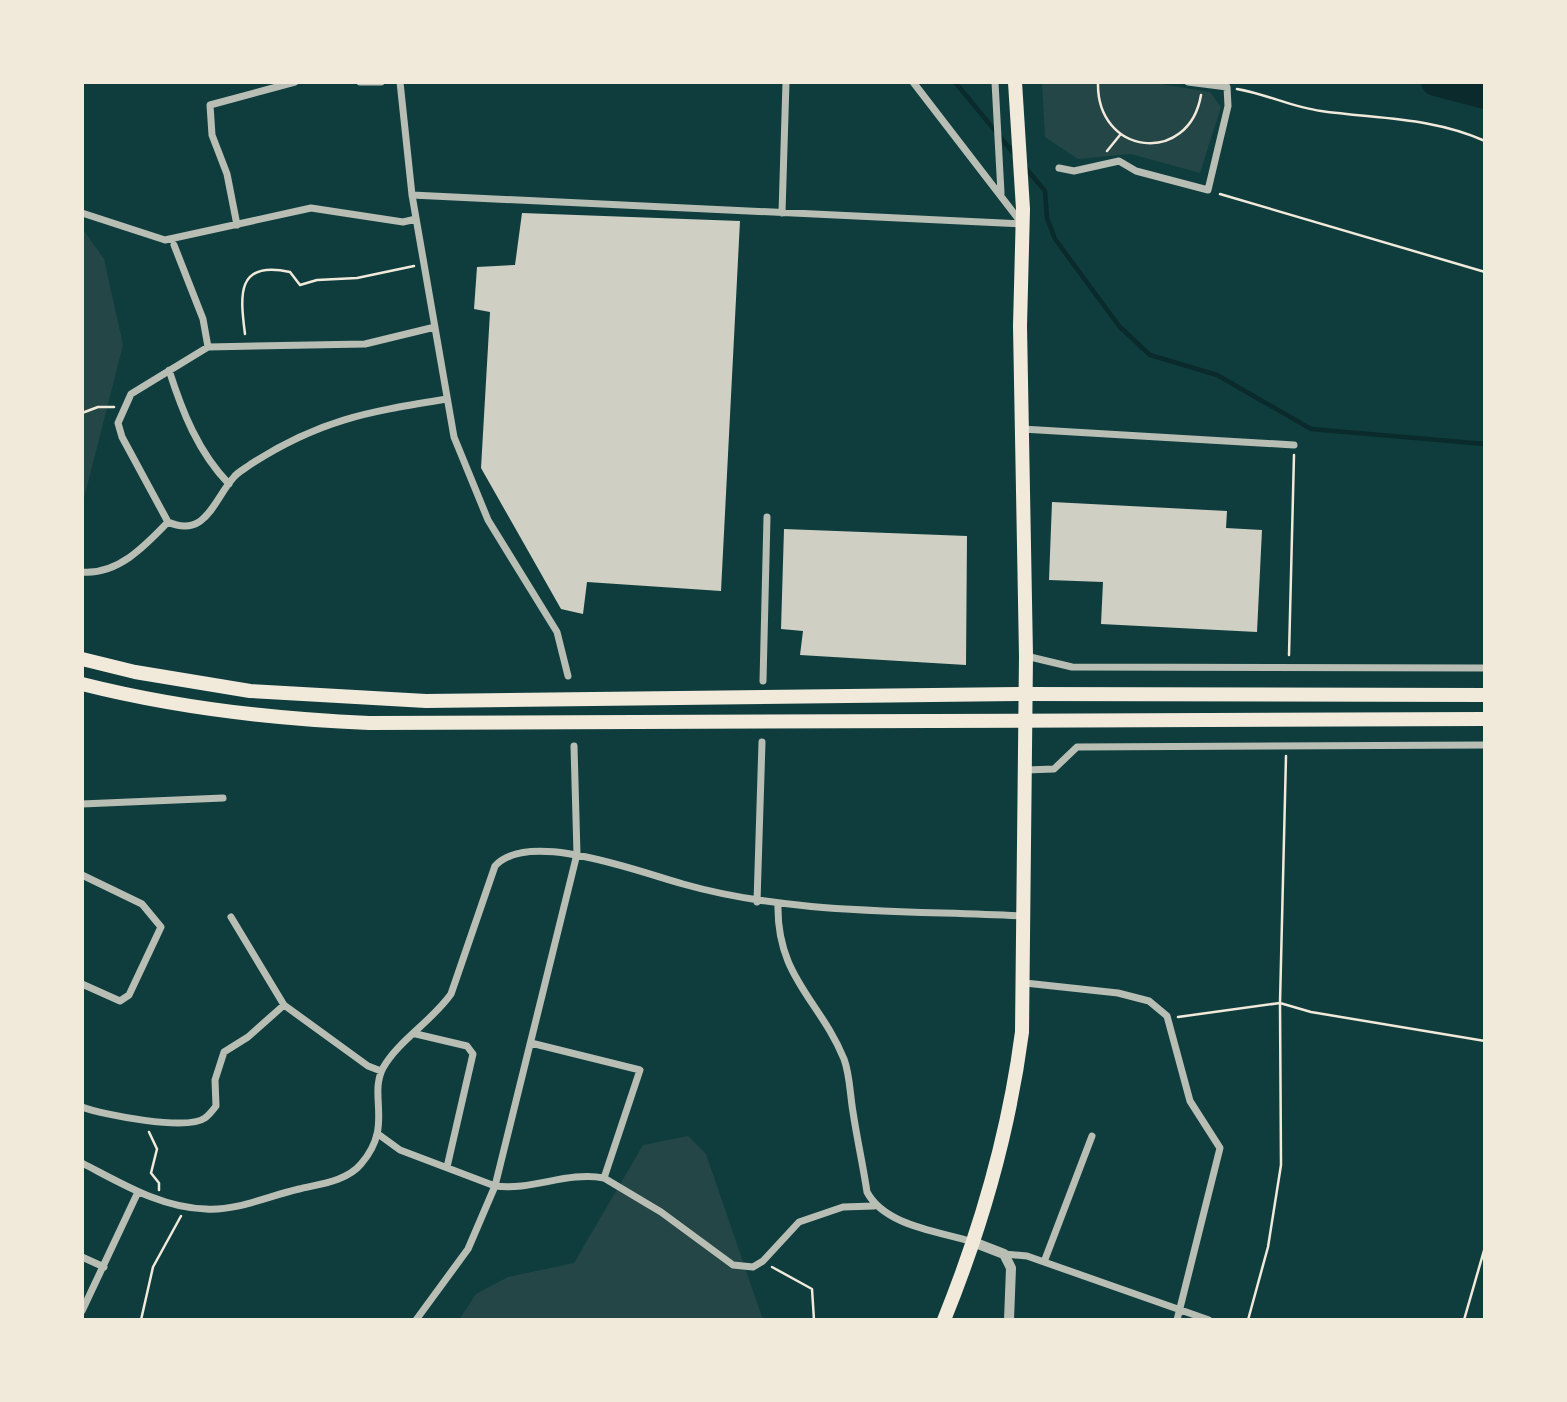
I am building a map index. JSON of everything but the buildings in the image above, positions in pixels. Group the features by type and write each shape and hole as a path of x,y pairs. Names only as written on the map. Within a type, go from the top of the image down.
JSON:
{"main road":[{"path":"944,1320 998,1167 1014,1094 1025,983 1023,209 1015,82"},
{"path":"82,659 224,688 366,699 1026,694 1485,695"},
{"path":"82,684 215,711 369,723 1485,719"}],"street":[{"path":"237,225 227,174 212,135 210,105 295,82"},
{"path":"360,82 381,82"},
{"path":"400,82 412,195 454,437 488,520 556,632 568,676"},
{"path":"782,213 786,82"},
{"path":"913,82 1023,224"},
{"path":"995,82 1001,195"},
{"path":"1059,168 1074,171 1119,161 1136,171 1208,190 1228,106 1227,87 1188,82"},
{"path":"412,195 1023,224"},
{"path":"82,213 166,240 311,208 403,222 416,219"},
{"path":"174,245 203,319 208,347"},
{"path":"435,327 365,344 208,347 131,394 118,423 122,437 168,522 182,528 196,525 235,475 295,437 355,414 447,399"},
{"path":"169,370 183,415 210,465 229,484"},
{"path":"1022,429 1294,445"},
{"path":"763,681 767,517"},
{"path":"82,572 121,563 142,549 168,522"},
{"path":"1026,656 1072,667 1485,668"},
{"path":"757,902 762,742"},
{"path":"416,1320 468,1249 495,1186 577,854 575,746"},
{"path":"1026,770 1054,769 1077,747 1485,746"},
{"path":"82,804 223,798"},
{"path":"82,1163 159,1200 206,1210 238,1206 331,1182 360,1165 377,1134 382,1071 392,1055 451,994 495,866 504,855 518,851 577,854 757,902 1023,916"},
{"path":"82,875 142,905 161,927 129,995 120,1001 82,984"},
{"path":"778,903 778,920 787,961 799,988 834,1037 845,1062 867,1192 874,1206 892,1217 1004,1254 1027,1255 1209,1320"},
{"path":"231,917 284,1005 368,1066 382,1071"},
{"path":"1025,983 1118,993 1149,1001 1167,1016 1190,1101 1220,1148 1177,1320"},
{"path":"82,1107 105,1116 190,1123 205,1119 216,1106 215,1080 224,1052 248,1037 284,1005"},
{"path":"415,1034 467,1046 473,1054 447,1167"},
{"path":"531,1043 640,1070 604,1178"},
{"path":"377,1134 400,1150 495,1186 510,1188 587,1175 604,1178 661,1212 733,1265 753,1267 763,1261 799,1222 843,1207 874,1206"},
{"path":"1044,1262 1092,1136"},
{"path":"82,1311 138,1192"},
{"path":"1004,1254 1011,1268 1009,1320"},
{"path":"82,1256 104,1267"}],"path":[{"path":"1098,82 1102,113 1108,124 1135,142 1152,145 1183,131 1200,104 1203,85"},
{"path":"1227,87 1320,111 1411,119 1453,128 1485,141"},
{"path":"1208,190 1485,272"},
{"path":"246,346 241,299 248,277 260,270 289,272 300,285 357,278 424,264"},
{"path":"82,413 98,407 124,407"},
{"path":"1289,668 1294,445"},
{"path":"1248,1320 1268,1247 1281,1165 1280,1003 1287,746"},
{"path":"1167,1016 1189,1018 1280,1003 1311,1012 1485,1041"},
{"path":"138,1119 155,1141 157,1149 151,1173 159,1183 159,1200"},
{"path":"141,1320 153,1267 186,1206"},
{"path":"1464,1320 1485,1247"},
{"path":"763,1261 812,1289 814,1320"}],"shaded area":[{"path":"1042,82 1148,82 1210,92 1221,107 1200,173 1131,154 1078,159 1045,137"},
{"path":"82,228 104,259 123,345 82,506"},
{"path":"688,1136 706,1154 763,1320 459,1320 476,1294 508,1277 574,1263 643,1145"}],"waterway":[{"path":"955,82 1015,155"},
{"path":"1435,82 1485,95"},
{"path":"1025,167 1045,191 1047,218 1055,239 1119,326 1150,355 1217,375 1311,429 1485,444"}]}
